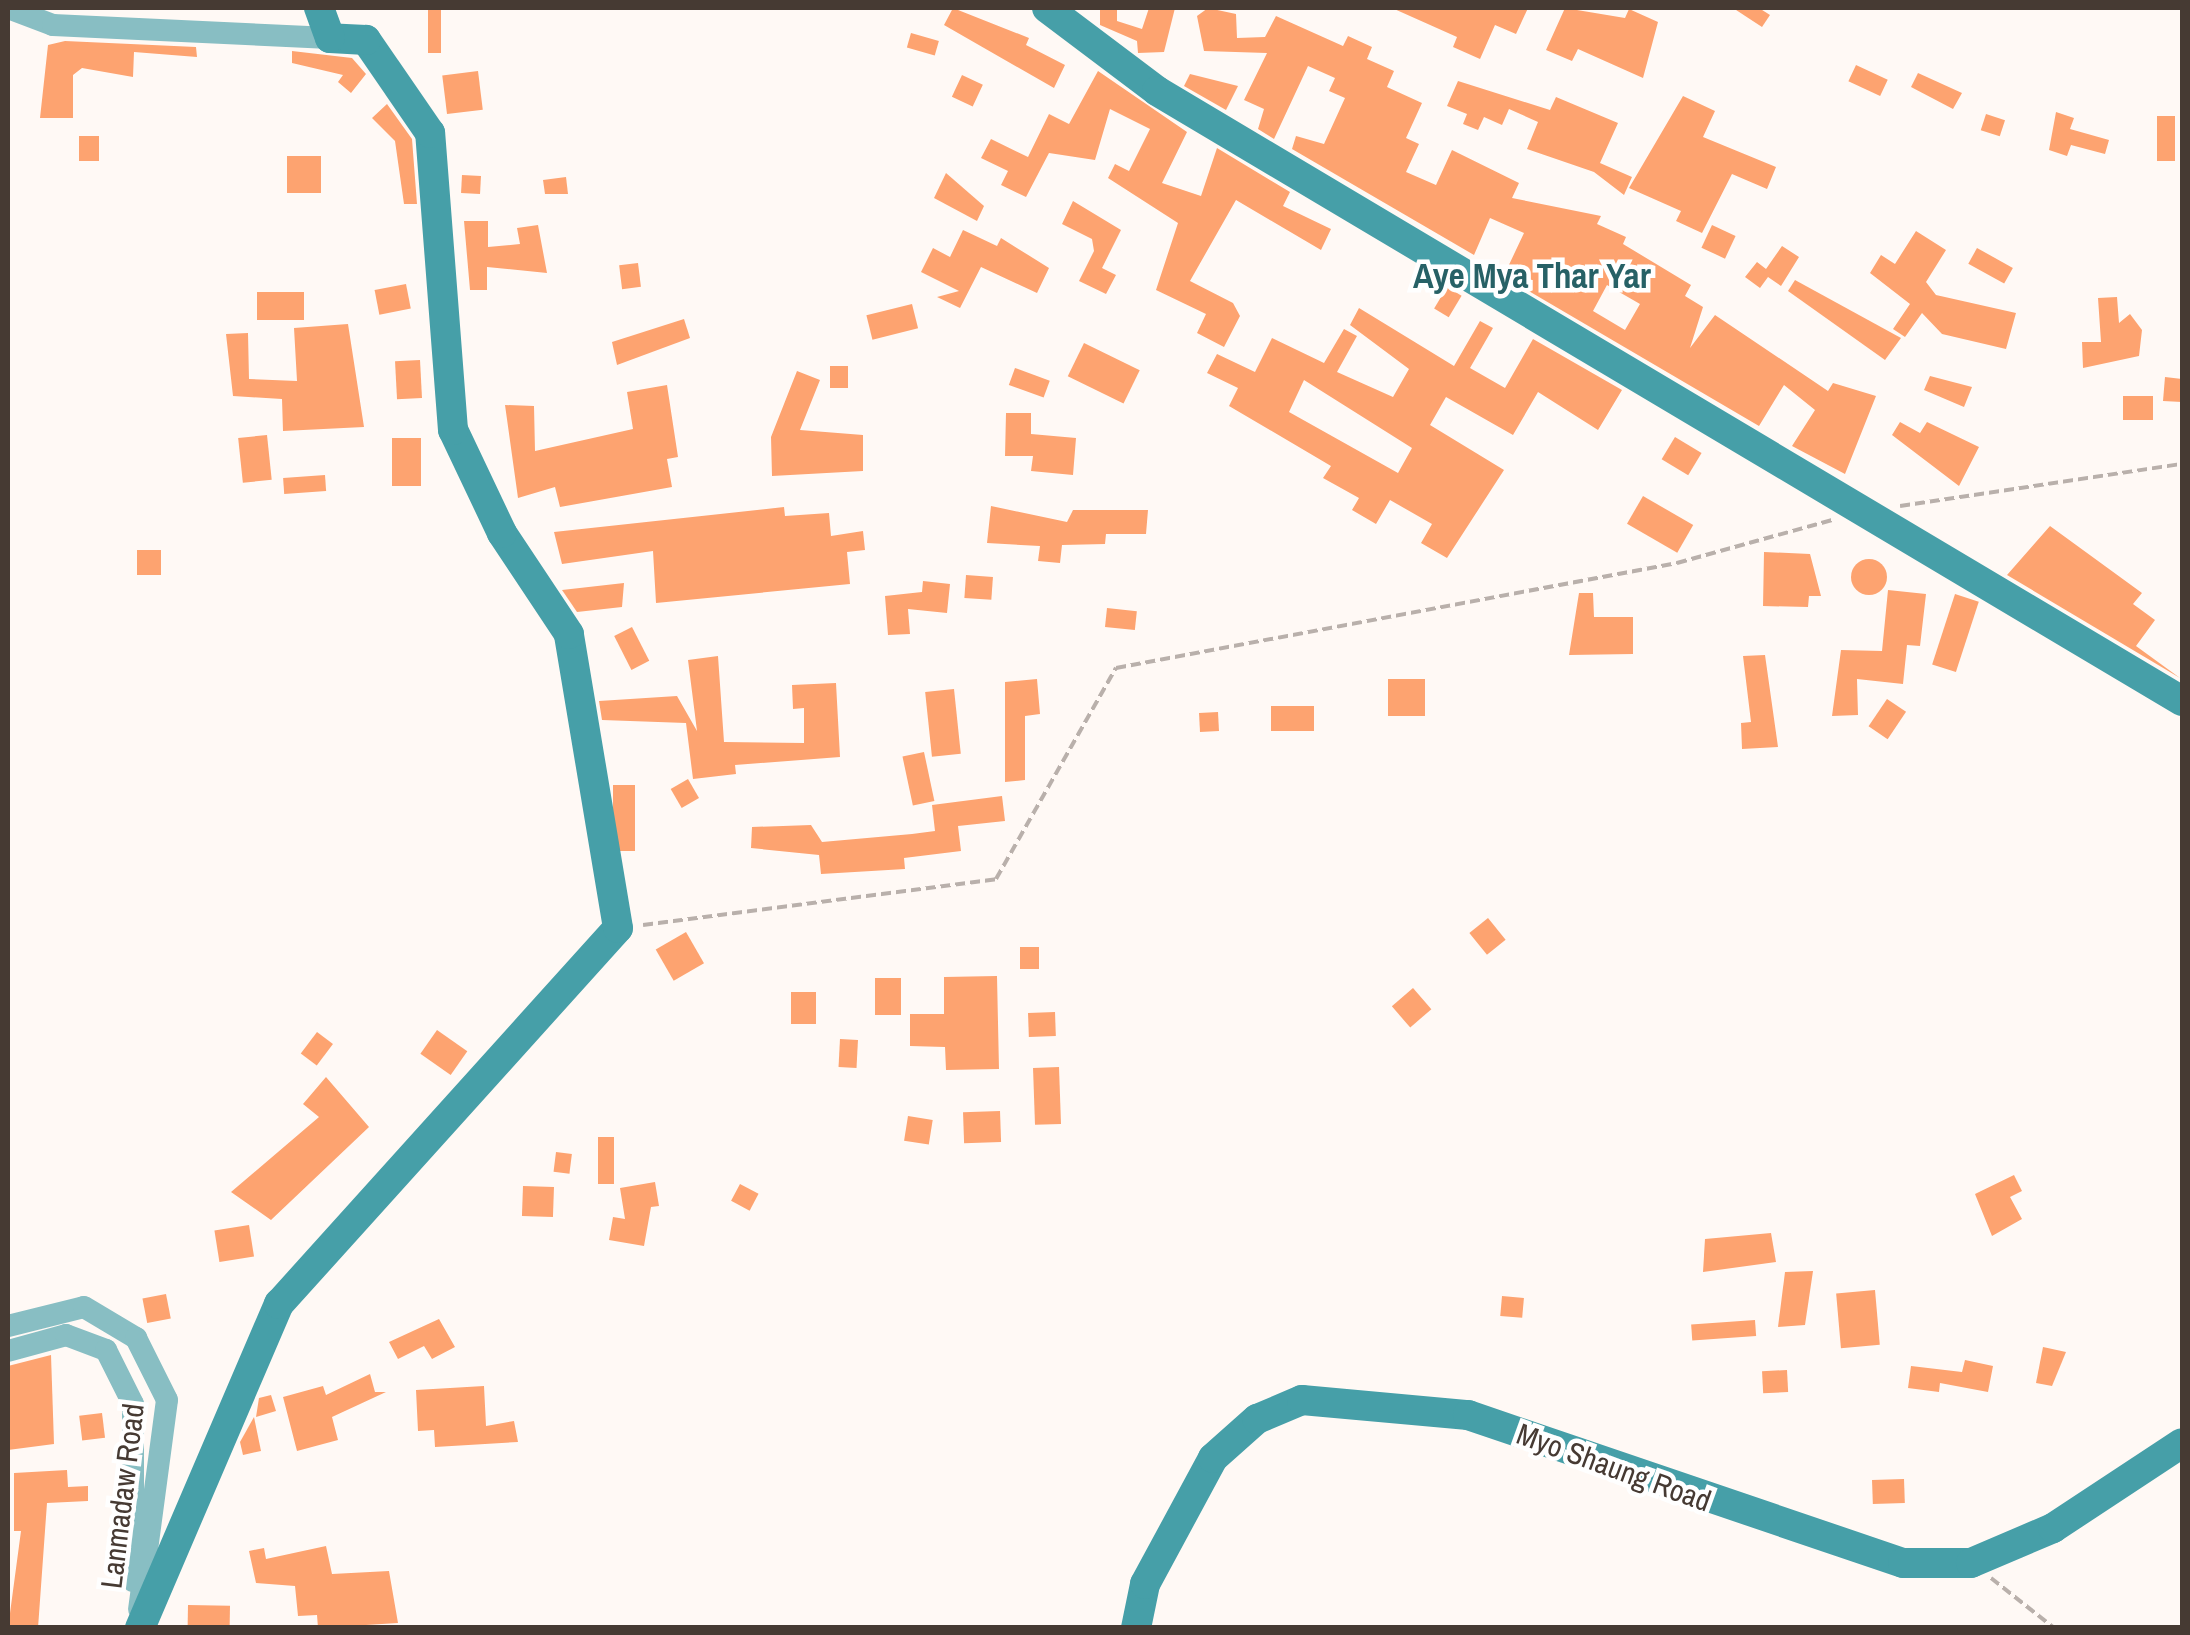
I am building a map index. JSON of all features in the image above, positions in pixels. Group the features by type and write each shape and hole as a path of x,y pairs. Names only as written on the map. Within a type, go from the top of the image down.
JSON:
{"street":[{"path":"8,8 53,25 366,40 430,134 453,430 502,533 569,634 618,928 279,1304 136,1628"},
{"path":"319,8 330,38"},
{"path":"1047,8 1157,91 1869,510 2182,701"},
{"name":"Lanmadaw Road","path":"8,1326 84,1307 136,1338 167,1400 136,1628"},
{"name":"Lanmadaw Road","path":"8,1351 66,1335 106,1350 132,1404 136,1628"},
{"name":"Myo Shaung Road","path":"1136,1628 1145,1584 1212,1458 1257,1419 1302,1400 1468,1415 1798,1534 1903,1563 1972,1563 2054,1528 2182,1443"}],"path":[{"path":"618,928 996,880 1116,668 1677,563 1869,510 2182,464"},
{"path":"1972,1563 2054,1628"}],"building":[{"path":"428,8 441,8 441,53 428,53"},
{"path":"953,8 1029,38 1026,45 1065,65 1054,88 944,25"},
{"path":"1100,8 1117,8 1117,21 1142,29 1149,8 1175,8 1164,52 1138,53 1137,41 1100,25"},
{"path":"1208,8 1236,14 1237,38 1265,37 1276,16 1343,46 1348,36 1372,47 1367,59 1394,71 1387,87 1422,103 1406,138 1419,144 1406,172 1436,185 1452,150 1519,183 1512,198 1601,216 1597,224 1626,237 1623,244 1691,285 1685,296 1703,307 1690,348 1715,315 1828,391 1833,383 1876,396 1845,474 1792,446 1815,410 1784,385 1759,426 1527,290 1532,280 1507,269 1524,233 1490,218 1474,255 1292,149 1296,136 1324,144 1345,98 1329,91 1335,78 1308,66 1274,139 1258,129 1264,109 1244,100 1267,53 1204,51 1197,16","holes":["1607,285 1640,304 1625,330 1593,311"]},
{"path":"1392,8 1528,8 1516,34 1495,25 1480,59 1453,47 1457,37"},
{"path":"1565,8 1625,18 1629,9 1658,22 1643,78 1578,49 1572,61 1546,50"},
{"path":"1733,8 1759,8 1770,15 1762,27"},
{"path":"911,33 939,41 935,55 907,47"},
{"path":"65,41 196,47 197,57 134,52 133,77 82,68 73,75 73,118 40,118 48,45"},
{"path":"292,51 352,58 366,74 351,93 338,82 343,75 292,63"},
{"path":"1856,65 1888,80 1880,96 1848,81"},
{"path":"478,71 483,110 447,114 442,75"},
{"path":"1098,71 1187,132 1162,183 1201,196 1217,148 1290,192 1283,206 1331,229 1321,250 1236,200 1190,281 1233,303 1240,316 1224,347 1197,333 1206,314 1156,290 1178,223 1108,178 1115,164 1129,171 1150,129 1110,109 1095,160 1049,153 1026,197 1001,185 1008,171 981,158 991,139 1028,157 1049,114 1069,124"},
{"path":"1918,73 1962,93 1953,109 1911,87"},
{"path":"1190,74 1238,86 1226,110 1184,86"},
{"path":"962,75 983,85 973,106 952,97"},
{"path":"1458,81 1550,110 1556,97 1618,123 1600,163 1632,177 1624,195 1594,172 1527,149 1538,122 1509,109 1502,125 1484,117 1478,130 1463,124 1467,114 1447,106"},
{"path":"1683,96 1715,111 1703,137 1776,167 1767,189 1732,174 1702,233 1676,221 1681,211 1629,188"},
{"path":"387,104 412,139 417,204 404,204 395,141 372,118"},
{"path":"2056,112 2074,118 2070,129 2109,140 2105,154 2071,145 2067,156 2049,150"},
{"path":"1986,114 2005,120 2000,136 1981,130"},
{"path":"2157,116 2175,116 2175,161 2157,161"},
{"path":"79,136 99,136 99,161 79,161"},
{"path":"287,156 321,156 321,193 287,193"},
{"path":"946,173 984,206 977,221 934,198"},
{"path":"462,175 481,176 480,194 461,193"},
{"path":"566,177 568,194 545,194 543,180"},
{"path":"1073,201 1121,230 1102,268 1116,275 1106,294 1079,281 1094,251 1092,239 1062,224"},
{"path":"464,221 488,221 488,247 520,244 517,228 538,225 547,273 487,267 487,290 470,290"},
{"path":"1712,225 1736,236 1725,259 1701,248"},
{"path":"963,230 997,246 1001,238 1049,268 1037,293 981,267 960,308 937,297 959,291 921,272 933,248 950,257"},
{"path":"1916,231 1946,250 1926,282 1936,295 2016,313 2006,349 1942,334 1922,313 1905,337 1893,329 1910,304 1870,273 1881,255 1895,264"},
{"path":"1782,246 1799,257 1781,286 1768,277 1760,288 1745,277 1757,262 1766,269"},
{"path":"1977,248 2013,268 2004,284 1968,264"},
{"path":"638,263 641,287 622,289 619,265"},
{"path":"1795,280 1901,338 1885,360 1788,291"},
{"path":"406,284 411,309 379,315 375,290"},
{"path":"1447,287 1462,296 1449,317 1434,308"},
{"path":"257,292 304,292 304,320 257,320"},
{"path":"2117,297 2119,323 2130,314 2142,330 2139,356 2083,368 2082,342 2101,342 2098,298"},
{"path":"912,304 918,328 872,340 866,315"},
{"path":"1359,308 1454,366 1480,321 1493,328 1470,368 1505,388 1533,339 1622,390 1598,430 1538,392 1513,435 1446,397 1430,425 1504,470 1447,558 1421,543 1432,524 1390,500 1376,524 1352,510 1359,498 1323,478 1331,466 1229,406 1238,388 1207,373 1217,354 1255,372 1272,338 1324,363 1344,329 1357,336 1337,372 1393,397 1409,369 1350,325","holes":["1304,380 1412,448 1398,473 1289,412"]},
{"path":"684,319 690,338 617,365 612,342"},
{"path":"348,324 364,427 283,431 282,399 233,396 226,334 248,333 249,379 297,381 294,328"},
{"path":"1084,343 1140,370 1124,403 1068,376"},
{"path":"420,360 422,398 397,399 395,361"},
{"path":"830,366 848,366 848,388 830,388"},
{"path":"1015,368 1050,381 1044,398 1009,385"},
{"path":"797,371 820,380 800,430 863,435 863,471 772,476 771,437"},
{"path":"1930,376 1972,387 1964,407 1924,390"},
{"path":"2165,377 2182,379 2182,402 2163,401"},
{"path":"667,385 678,457 667,459 672,487 560,507 555,487 518,498 505,405 534,406 535,451 633,429 627,392"},
{"path":"2123,396 2153,396 2153,420 2123,420"},
{"path":"1006,413 1031,413 1031,434 1076,438 1073,475 1031,471 1033,456 1005,456"},
{"path":"1900,422 1920,433 1927,422 1979,447 1959,486 1892,435"},
{"path":"267,435 272,480 243,483 238,438"},
{"path":"1675,437 1702,453 1688,475 1662,459"},
{"path":"392,438 421,438 421,486 392,486"},
{"path":"325,475 326,491 284,494 283,478"},
{"path":"1643,496 1693,525 1677,553 1627,524"},
{"path":"991,506 1067,522 1073,510 1148,510 1146,534 1106,534 1105,544 1062,545 1060,563 1038,561 1040,546 987,543"},
{"path":"784,507 785,516 829,513 831,536 863,531 865,550 847,552 850,584 656,603 653,551 562,564 554,532"},
{"path":"2050,526 2142,593 2133,604 2155,620 2136,646 2180,678 2007,575"},
{"path":"137,550 161,550 161,575 137,575"},
{"path":"1764,552 1810,554 1821,596 1809,596 1808,607 1763,606"},
{"path":"1869,559 1882,564 1887,577 1882,590 1869,595 1856,590 1851,577 1856,564"},
{"path":"966,575 993,577 991,600 964,598"},
{"path":"923,581 950,584 947,613 908,609 910,634 888,635 885,596 922,592"},
{"path":"624,583 622,607 577,612 562,590"},
{"path":"1888,590 1926,594 1920,646 1907,645 1903,684 1857,679 1858,715 1832,716 1841,650 1882,651"},
{"path":"1579,593 1593,593 1594,617 1633,617 1633,654 1569,655"},
{"path":"1955,594 1979,602 1956,672 1932,664"},
{"path":"1107,608 1137,611 1135,630 1105,627"},
{"path":"632,627 649,661 631,670 614,636"},
{"path":"1765,655 1778,747 1742,749 1741,723 1751,722 1743,656"},
{"path":"718,656 724,742 804,743 804,708 793,709 792,685 836,683 840,757 735,765 736,774 693,779 686,723 602,720 599,701 677,696 697,731 688,660"},
{"path":"1037,679 1040,714 1025,716 1025,780 1005,782 1005,682"},
{"path":"1388,679 1425,679 1425,716 1388,716"},
{"path":"954,689 961,754 932,757 925,692"},
{"path":"1887,699 1906,712 1888,739 1869,726"},
{"path":"1271,706 1314,706 1314,731 1271,731"},
{"path":"1218,712 1219,731 1200,732 1199,713"},
{"path":"924,752 934,801 913,805 902,757"},
{"path":"688,779 699,798 682,808 671,789"},
{"path":"613,785 635,785 635,851 613,851"},
{"path":"1002,796 1005,821 958,826 961,851 904,858 905,869 821,874 819,855 751,848 752,827 811,825 822,842 935,831 932,805"},
{"path":"1488,918 1506,940 1487,955 1469,933"},
{"path":"686,932 704,963 674,981 656,949"},
{"path":"1020,947 1039,947 1039,969 1020,969"},
{"path":"997,976 999,1069 946,1070 945,1047 910,1046 910,1014 944,1014 944,977"},
{"path":"875,978 901,978 901,1015 875,1015"},
{"path":"1413,988 1431,1009 1410,1028 1392,1006"},
{"path":"791,992 816,992 816,1024 791,1024"},
{"path":"1055,1012 1056,1036 1029,1037 1028,1013"},
{"path":"437,1030 467,1051 451,1075 420,1054"},
{"path":"317,1032 333,1044 317,1066 301,1054"},
{"path":"840,1039 858,1040 857,1068 839,1067"},
{"path":"1059,1067 1061,1124 1035,1125 1033,1068"},
{"path":"326,1077 369,1127 271,1220 231,1192 319,1117 303,1104"},
{"path":"1000,1111 1001,1142 964,1143 963,1112"},
{"path":"908,1116 933,1120 929,1145 904,1141"},
{"path":"598,1137 614,1137 614,1184 598,1184"},
{"path":"556,1152 572,1154 569,1174 554,1172"},
{"path":"2014,1175 2022,1191 2010,1197 2022,1219 1992,1236 1975,1194"},
{"path":"655,1182 659,1206 651,1207 644,1246 609,1240 613,1217 625,1219 620,1188"},
{"path":"740,1184 759,1194 750,1211 731,1201"},
{"path":"523,1186 554,1187 553,1217 522,1216"},
{"path":"249,1225 254,1257 219,1262 214,1230"},
{"path":"1771,1233 1776,1262 1703,1272 1705,1239"},
{"path":"1813,1271 1805,1325 1778,1327 1785,1272"},
{"path":"1875,1290 1880,1345 1841,1348 1836,1293"},
{"path":"166,1294 171,1319 147,1323 142,1299"},
{"path":"1502,1296 1524,1298 1522,1318 1500,1316"},
{"path":"439,1319 455,1347 432,1359 424,1346 398,1359 389,1342"},
{"path":"1755,1320 1756,1336 1692,1340 1691,1324"},
{"path":"2043,1347 2066,1352 2052,1386 2036,1383"},
{"path":"51,1355 54,1444 8,1450 8,1366"},
{"path":"1965,1360 1993,1366 1988,1392 1940,1383 1939,1392 1908,1388 1911,1366 1962,1372"},
{"path":"1787,1370 1788,1392 1763,1393 1762,1371"},
{"path":"370,1374 375,1392 386,1392 332,1417 338,1440 297,1451 283,1397 323,1386 326,1395"},
{"path":"484,1386 486,1426 514,1421 518,1442 435,1447 434,1430 418,1431 416,1390"},
{"path":"271,1395 276,1411 256,1417 259,1398"},
{"path":"102,1413 105,1438 82,1441 79,1416"},
{"path":"254,1417 261,1451 243,1455 240,1442"},
{"path":"67,1470 68,1487 88,1486 88,1501 47,1503 38,1628 8,1628 21,1531 14,1531 14,1473"},
{"path":"1904,1479 1905,1503 1873,1504 1872,1480"},
{"path":"326,1546 332,1574 389,1571 398,1623 318,1628 317,1615 298,1616 295,1586 256,1583 249,1551 264,1548 266,1559"},
{"path":"188,1605 230,1606 230,1628 188,1628"}],"district":[{"name":"Aye Mya Thar Yar","path":"1532,276"}]}
